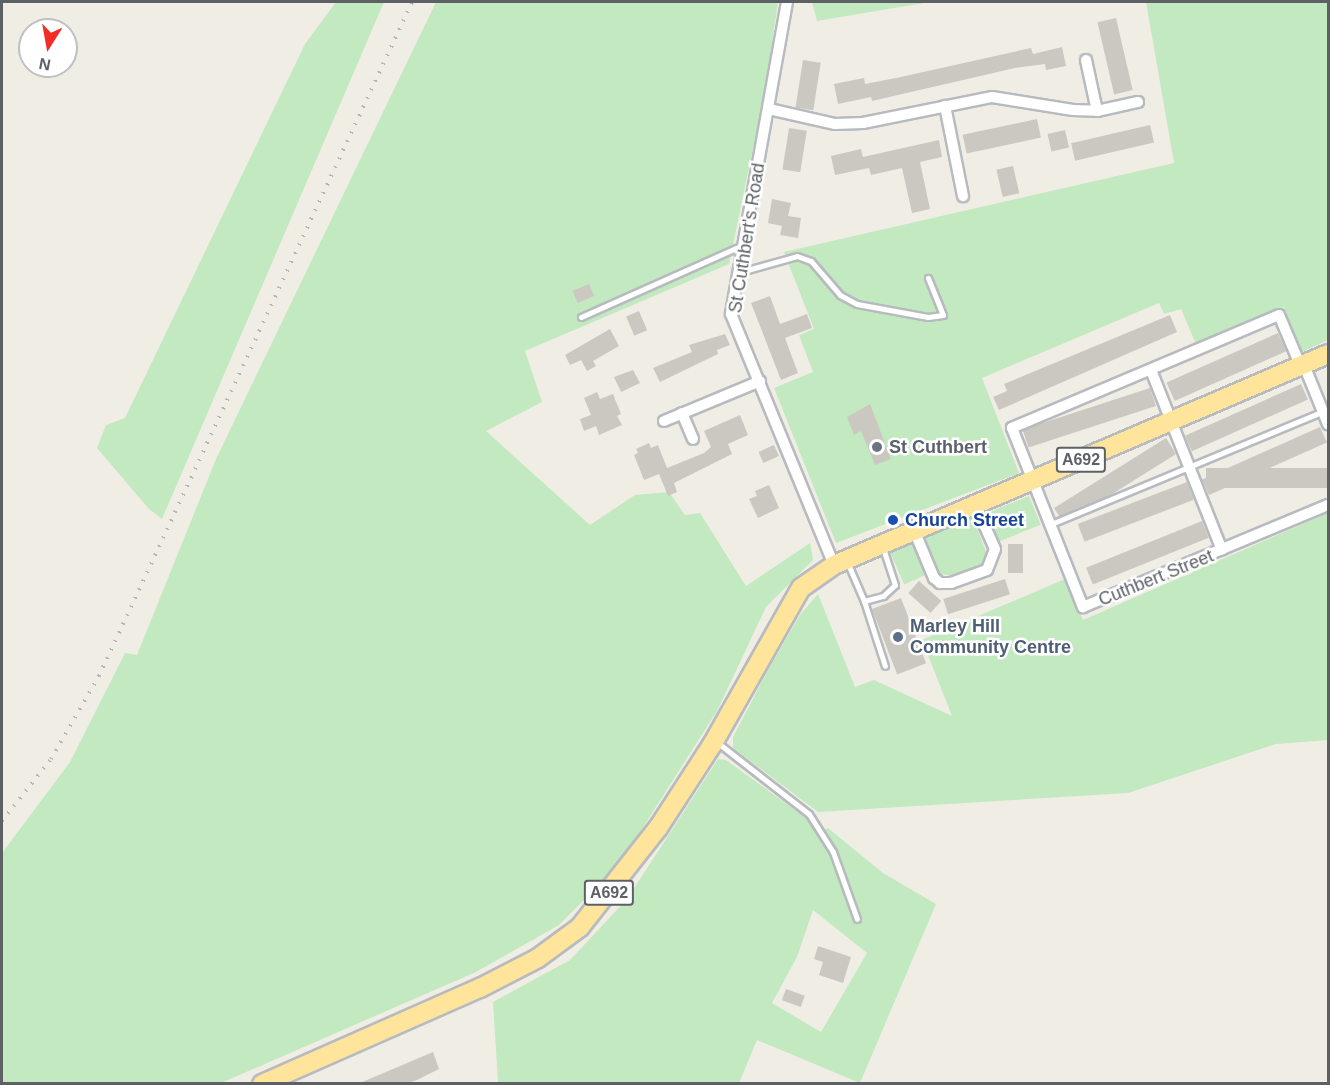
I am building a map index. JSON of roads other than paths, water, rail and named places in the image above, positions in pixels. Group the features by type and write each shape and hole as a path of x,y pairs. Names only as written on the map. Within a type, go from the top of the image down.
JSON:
{"highway":[{"name":"A692","path":"262,1083 480,988 538,958 580,927 658,828 715,740 801,588 840,562 1329,354"}],"street":[{"name":"St Cuthbert's Road","path":"788,2 731,314 840,562"},
{"path":"1086,60 1096,111"},
{"path":"769,109 835,124 863,123 992,97 1096,111 1137,102"},
{"path":"945,106 963,196"},
{"path":"1151,370 1280,315 1329,424"},
{"name":"Cuthbert Street","path":"1222,550 1186,466 1151,370 1011,428 1083,607 1222,550 1329,505"},
{"path":"664,421 760,381"},
{"path":"682,413 693,439"},
{"path":"914,530 934,578 940,583 951,583 987,570 995,549 975,504"}],"lane":[{"path":"581,317 743,244"},
{"path":"738,272 797,256 811,261 840,295 857,304 928,317 943,315 928,278"},
{"path":"1049,525 1186,466 1323,412"},
{"path":"864,601 883,596 895,585 881,544"},
{"path":"840,562 864,601 885,666"},
{"path":"715,740 809,814 833,852 857,919"}],"railway":[{"path":"2,821 51,759 99,676 412,2"}],"place":[{"name":"St Cuthbert","path":"877,447"},
{"name":"Church Street","path":"893,520"},
{"name":"Marley Hill Community Centre","path":"898,637"}]}
